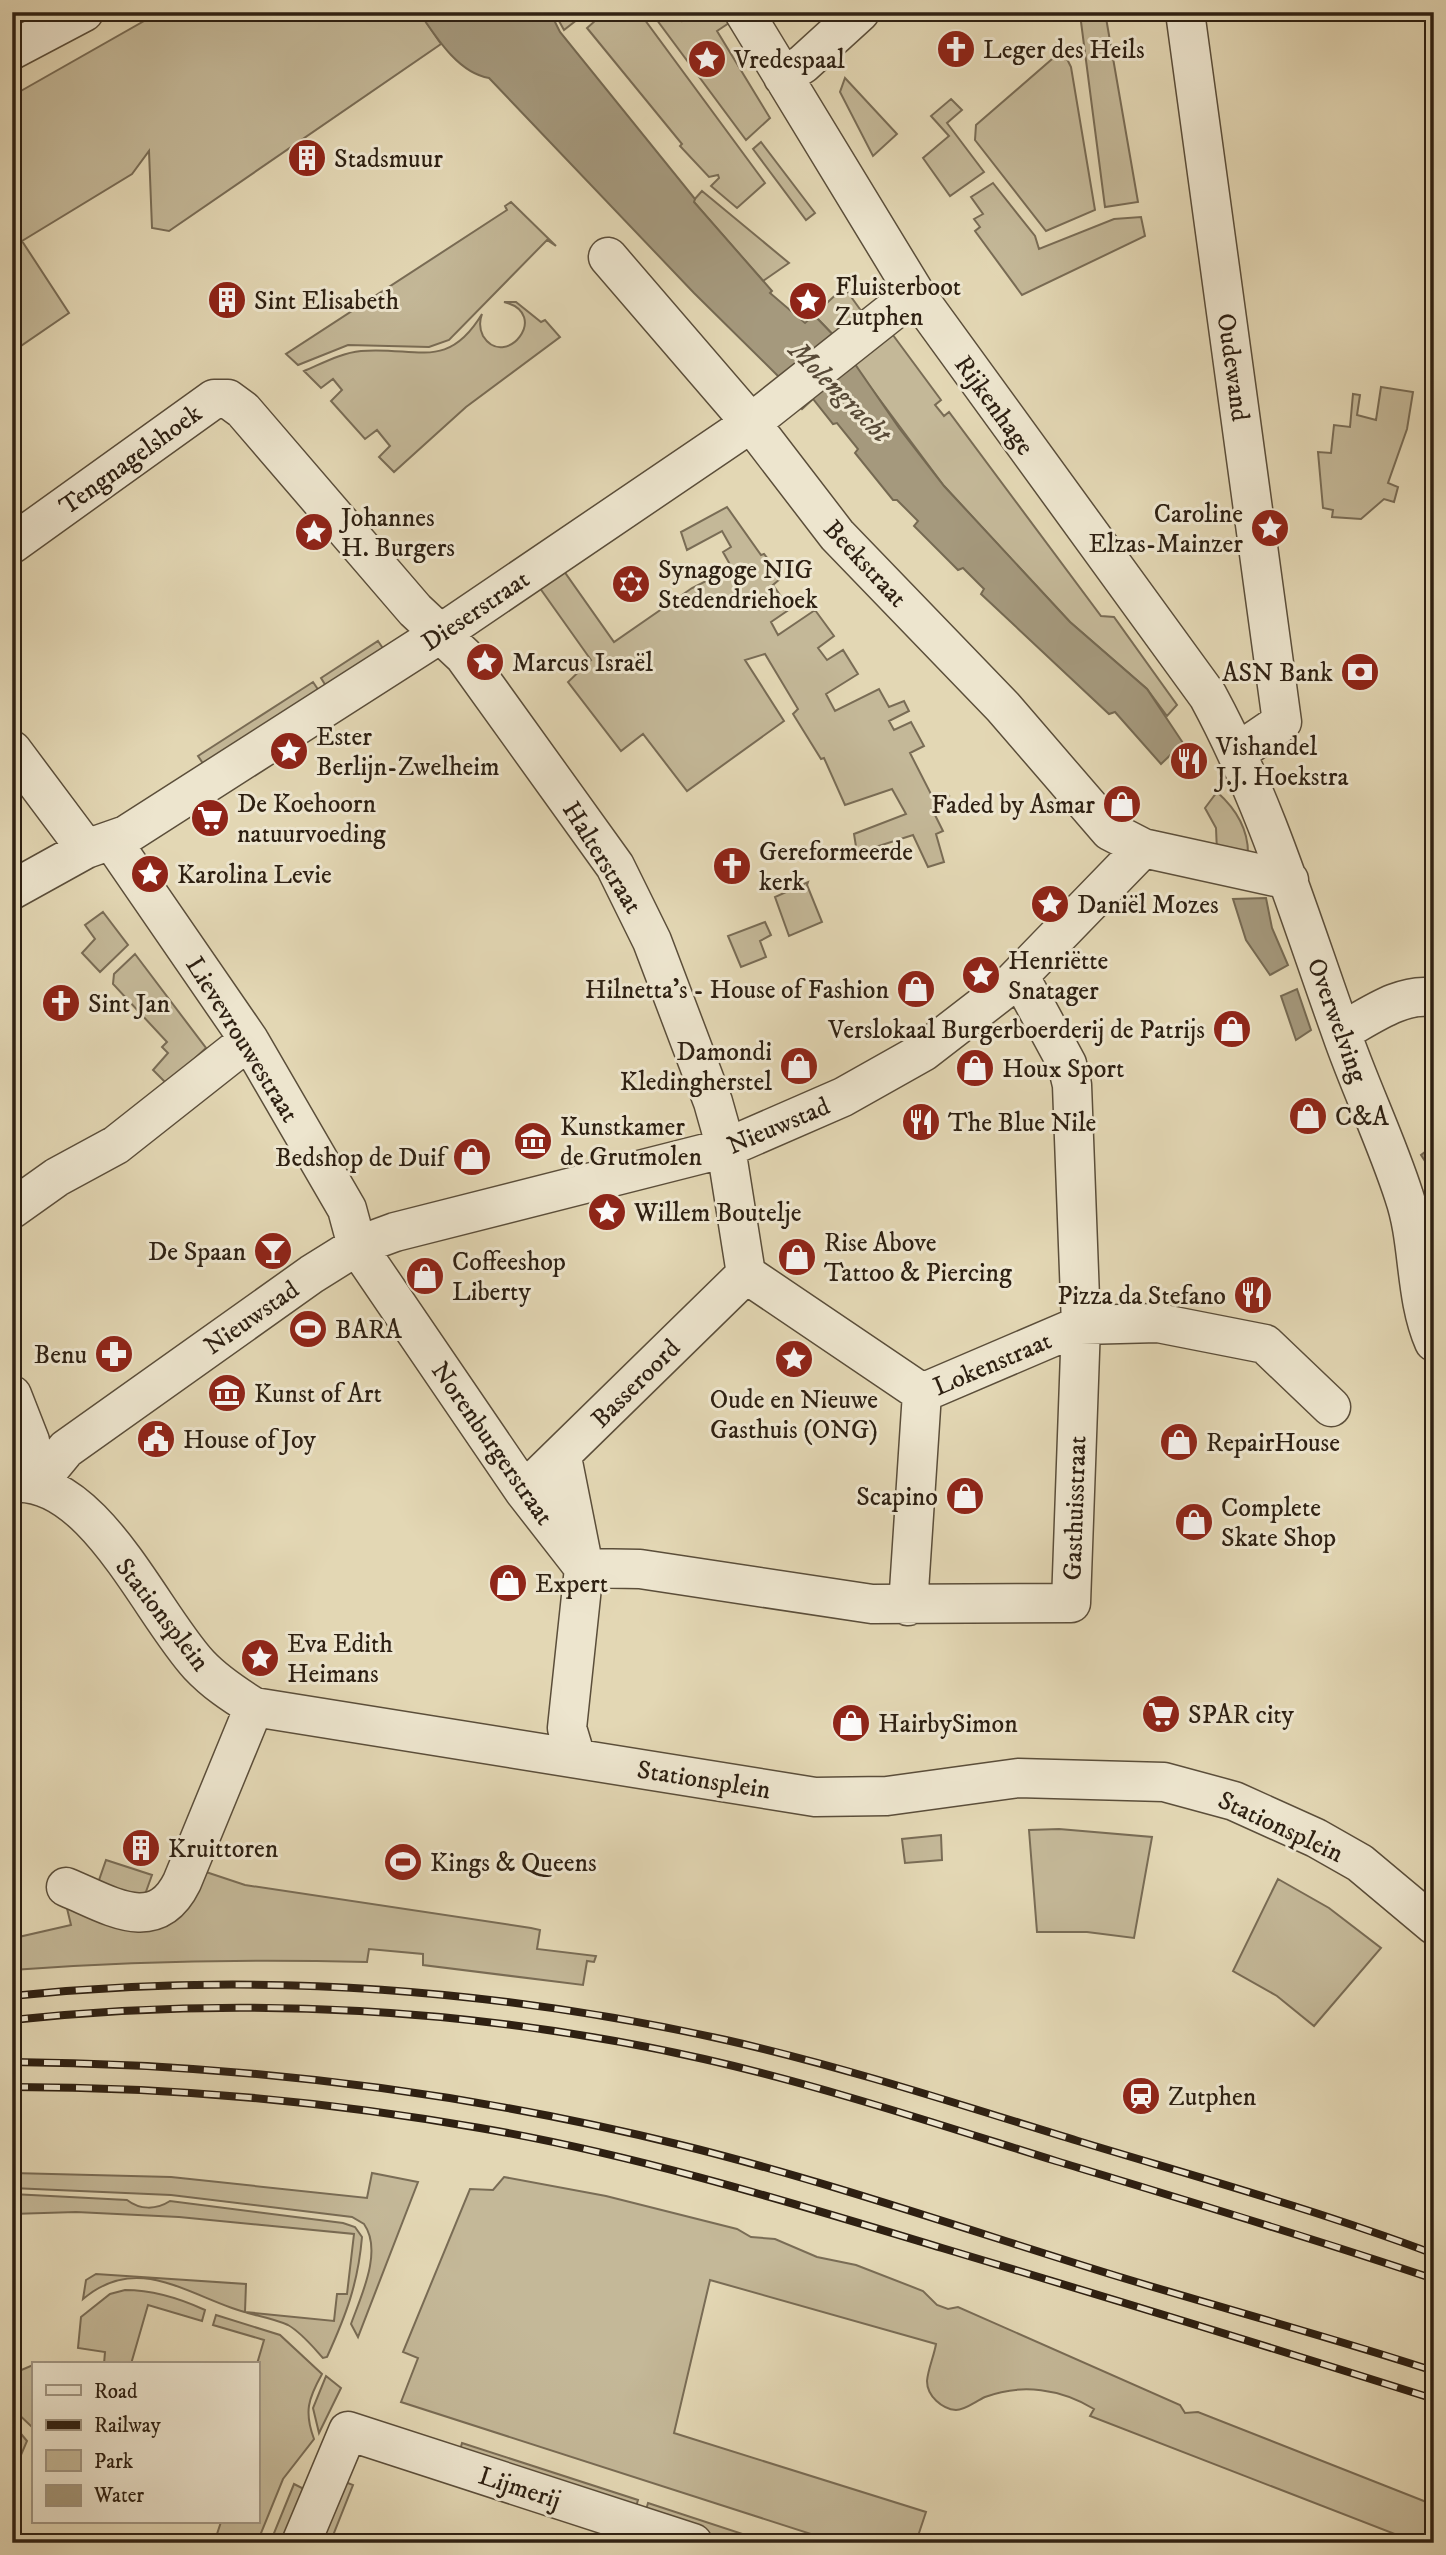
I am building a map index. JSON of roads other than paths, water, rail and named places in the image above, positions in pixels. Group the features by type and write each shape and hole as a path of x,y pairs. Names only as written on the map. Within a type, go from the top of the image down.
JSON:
{"street":[{"path":"12,50 84,12"},
{"name":"Rijkenhage","path":"744,12 915,293 1208,696 1238,752"},
{"path":"783,77 803,64 860,12"},
{"name":"Oudewand","path":"1185,12 1282,722 1238,752"},
{"name":"Beekstraat","path":"608,257 751,423 837,535 1003,707 1110,831 1143,848"},
{"name":"Dieserstraat","path":"12,890 99,845 440,634 751,423 915,293"},
{"name":"Tengnagelshoek","path":"12,544 214,399"},
{"name":"Halterstraat","path":"214,399 228,399 243,410 415,610 464,656 615,866 652,941 713,1102 726,1148"},
{"path":"12,750 99,845"},
{"name":"Overwelving","path":"1238,752 1289,880 1340,1032 1405,1198 1434,1342"},
{"name":"Lievevrouwestraat","path":"99,845 249,1040 348,1209 357,1246"},
{"path":"1143,848 1289,880"},
{"name":"Nieuwstad","path":"25,1483 66,1449 312,1273 357,1246 395,1232 726,1148 842,1097 923,1052 1020,977 1143,848"},
{"name":"Gasthuisstraat","path":"584,1568 640,1569 890,1605 1071,1603 1082,1325 1072,1085 1067,1064 1020,977"},
{"path":"1340,1032 1405,1000 1424,996 1434,998"},
{"path":"12,1209 57,1177 116,1146 249,1040"},
{"path":"726,1148 746,1274"},
{"name":"Norenburgerstraat","path":"357,1246 524,1492 584,1568"},
{"name":"Lokenstraat","path":"746,1274 922,1393 1082,1325 1158,1323 1265,1344 1331,1407"},
{"name":"Basseroord","path":"524,1492 746,1274"},
{"path":"890,1605 922,1393"},
{"path":"12,1395 30,1441 25,1483"},
{"name":"Norenburgerstraat","path":"562,1457 584,1568 568,1727 576,1758"},
{"name":"Stationsplein","path":"25,1483 57,1491 82,1508 198,1664 223,1688 248,1720 576,1758 815,1797 887,1796 1018,1778 1164,1782 1234,1801 1316,1838 1360,1863 1434,1925"},
{"path":"66,1886 138,1913 159,1911 168,1904 182,1882 248,1720"},
{"name":"Lijmerij","path":"301,2543 348,2431 693,2543"}],"water":[{"name":"Molengracht","path":"419,12 550,12 560,32 695,199 694,202 772,291 770,293 805,323 814,315 839,341 899,428 944,486 1070,622 1147,689 1183,743 1161,764 1115,712 1109,714 981,594 984,589 963,568 958,570 914,526 918,521 897,500 893,500 855,453 858,449 837,423 833,424 813,399 802,409 779,382 781,379 694,293 489,78 467,69 449,53"},
{"path":"1266,898 1272,928 1288,965 1270,975 1246,940 1233,899"},
{"path":"1297,989 1311,1030 1296,1040 1281,996"},
{"path":"1434,1145 1434,1175 1421,1155"}],"railway":[{"path":"12,1996 191,1985 281,1985 460,1997 638,2022 726,2040 859,2074 1301,2208 1434,2254"},
{"path":"12,2020 185,2008 360,2011 533,2028 619,2042 704,2059 837,2094 1245,2218 1434,2279"},
{"path":"12,2062 181,2068 349,2084 599,2126 789,2174 1434,2371"},
{"path":"12,2087 247,2097 422,2118 539,2139 655,2166 827,2214 1434,2399"}],"place":[{"name":"Leger des Heils","path":"956,49"},
{"name":"Vredespaal","path":"707,59"},
{"name":"Stadsmuur","path":"307,158"},
{"name":"Sint Elisabeth","path":"227,300"},
{"name":"Fluisterboot Zutphen","path":"808,301"},
{"name":"Caroline Elzas-Mainzer","path":"1270,528"},
{"name":"Johannes H. Burgers","path":"314,532"},
{"name":"Synagoge NIG Stedendriehoek","path":"631,584"},
{"name":"Marcus Israël","path":"485,662"},
{"name":"ASN Bank","path":"1360,672"},
{"name":"Ester Berlijn-Zwelheim","path":"289,751"},
{"name":"Vishandel J.J. Hoekstra","path":"1189,761"},
{"name":"Faded by Asmar","path":"1122,804"},
{"name":"De Koehoorn natuurvoeding","path":"210,818"},
{"name":"Gereformeerde kerk","path":"732,866"},
{"name":"Karolina Levie","path":"150,874"},
{"name":"Daniël Mozes","path":"1050,904"},
{"name":"Henriëtte Snatager","path":"981,975"},
{"name":"Hilnetta's - House of Fashion","path":"916,989"},
{"name":"Sint Jan","path":"61,1003"},
{"name":"Verslokaal Burgerboerderij de Patrijs","path":"1232,1029"},
{"name":"Damondi Kledingherstel","path":"799,1066"},
{"name":"Houx Sport","path":"975,1068"},
{"name":"C&A","path":"1308,1116"},
{"name":"The Blue Nile","path":"921,1122"},
{"name":"Kunstkamer de Grutmolen","path":"533,1141"},
{"name":"Bedshop de Duif","path":"472,1157"},
{"name":"Willem Boutelje","path":"607,1212"},
{"name":"De Spaan","path":"273,1251"},
{"name":"Rise Above Tattoo & Piercing","path":"797,1257"},
{"name":"Coffeeshop Liberty","path":"425,1276"},
{"name":"Pizza da Stefano","path":"1253,1295"},
{"name":"BARA","path":"308,1329"},
{"name":"Benu","path":"114,1354"},
{"name":"Oude en Nieuwe Gasthuis (ONG)","path":"794,1359"},
{"name":"Kunst of Art","path":"227,1393"},
{"name":"House of Joy","path":"156,1439"},
{"name":"RepairHouse","path":"1179,1442"},
{"name":"Scapino","path":"965,1496"},
{"name":"Complete Skate Shop","path":"1194,1522"},
{"name":"Expert","path":"508,1583"},
{"name":"Eva Edith Heimans","path":"260,1658"},
{"name":"SPAR city","path":"1161,1714"},
{"name":"HairbySimon","path":"851,1723"},
{"name":"Kruittoren","path":"141,1848"},
{"name":"Kings & Queens","path":"403,1862"},
{"name":"Zutphen","path":"1141,2096"}]}
